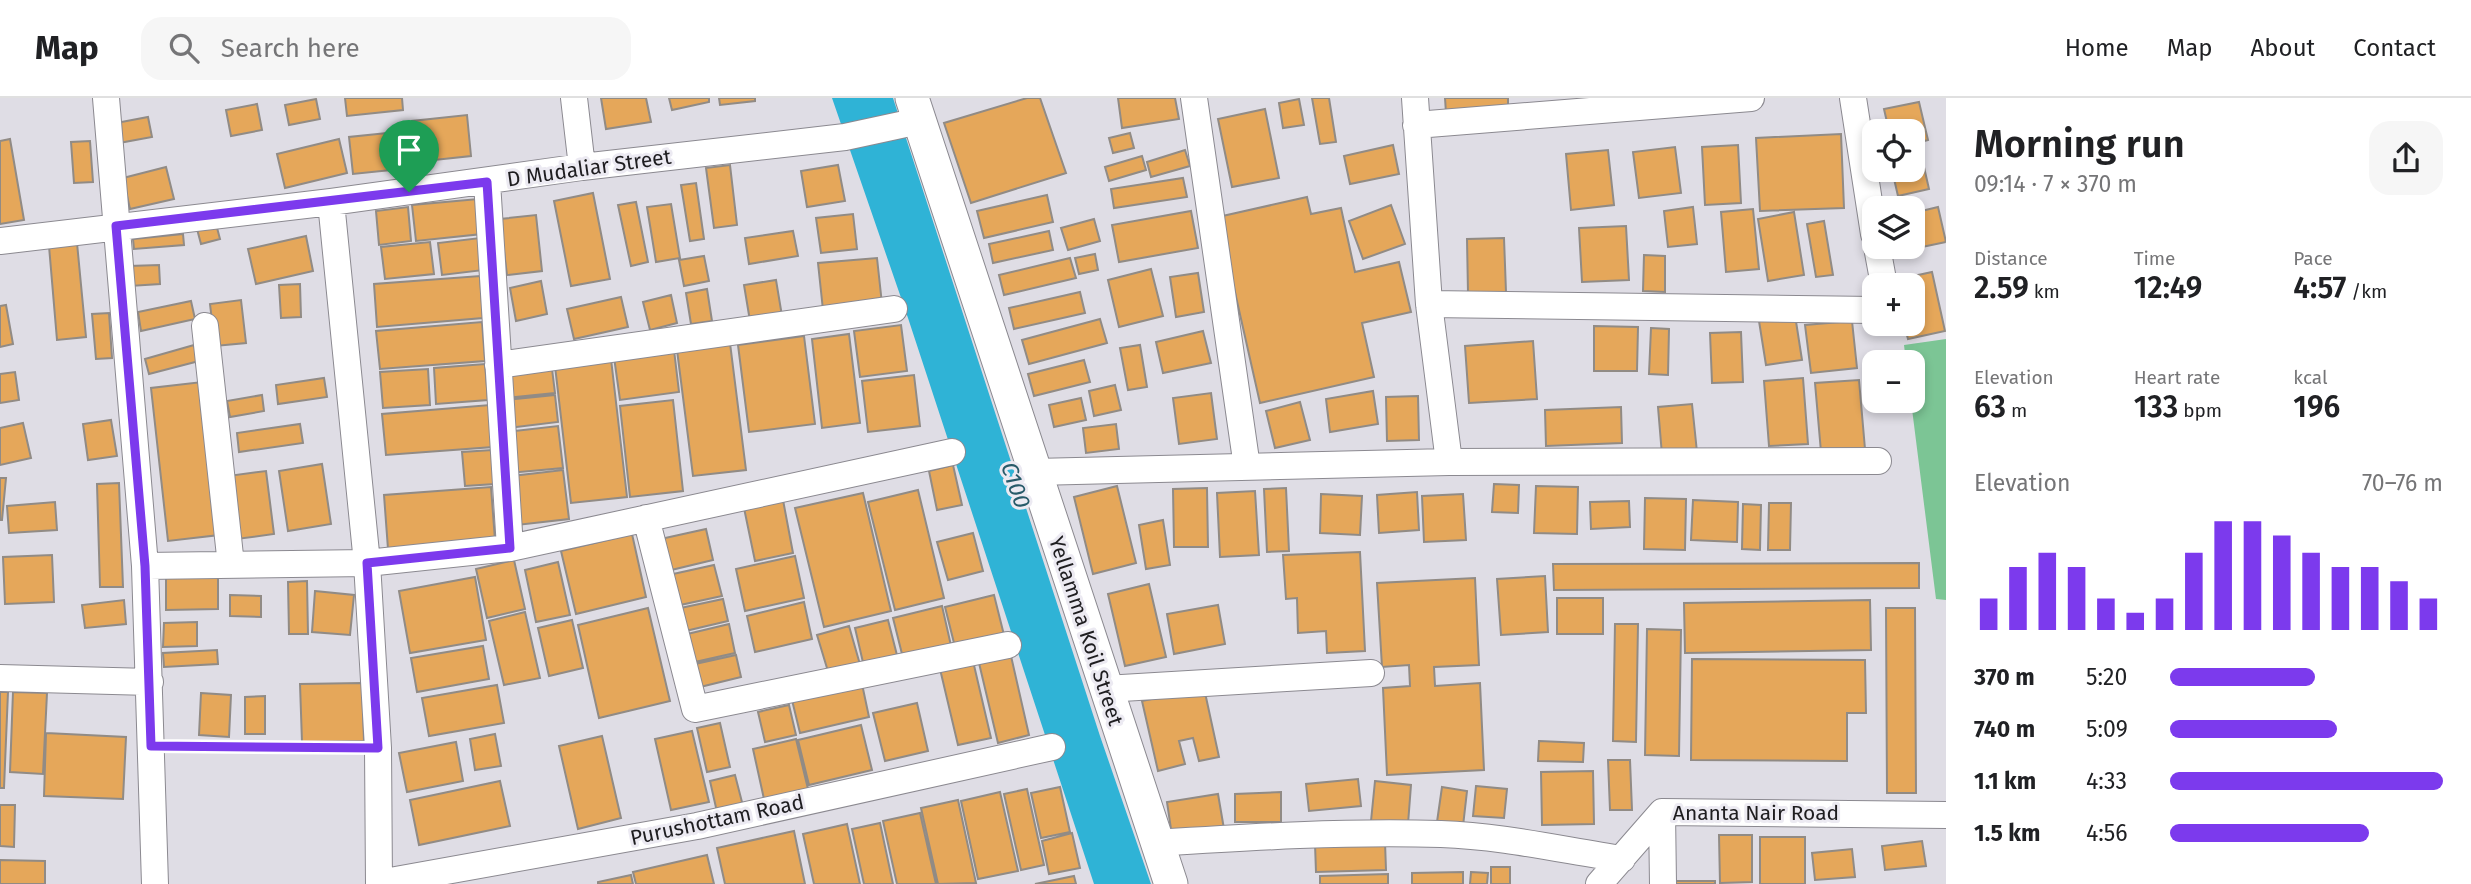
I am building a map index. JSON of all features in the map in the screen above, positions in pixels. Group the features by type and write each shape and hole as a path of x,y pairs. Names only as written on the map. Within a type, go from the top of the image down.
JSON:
{"street":[{"path":"106,98 145,566 155,884"},
{"path":"574,98 582,167"},
{"path":"1194,98 1247,467"},
{"path":"1415,98 1429,304 1449,462"},
{"path":"1416,125 1751,98"},
{"path":"1853,98 1868,196"},
{"name":"D Mudaliar Street","path":"0,241 331,202 582,167 845,137 912,108"},
{"name":"Yellamma Koil Street","path":"912,108 1171,884"},
{"path":"487,182 510,548"},
{"path":"331,202 367,563 378,748 379,883"},
{"path":"1429,304 1862,310"},
{"path":"498,365 894,309"},
{"path":"205,326 231,565"},
{"path":"145,566 367,563 510,548 952,452"},
{"path":"1035,472 1449,462 1878,461"},
{"path":"646,518 695,709 1008,645"},
{"path":"1105,689 1371,673"},
{"path":"0,678 149,682"},
{"name":"Purushottam Road","path":"379,883 697,826 1052,747"},
{"path":"1662,813 1663,884"},
{"name":"Ananta Nair Road","path":"1599,884 1662,813 1946,815"},
{"path":"1157,843 1268,836 1441,834 1500,839 1622,859"}],"path":[{"path":"151,746 378,748"}],"green space":[{"path":"1946,339 1946,600 1936,599 1913,413 1925,413 1925,350 1905,350 1904,345"}],"water":[{"name":"C100","path":"832,98 893,98 1100,736 1151,884 1094,884 908,318"}],"building":[{"path":"345,98 402,98 403,110 347,116"},
{"path":"601,98 646,98 651,122 606,129"},
{"path":"669,98 709,98 709,102 672,110"},
{"path":"719,98 755,98 755,101 720,105"},
{"path":"1027,98 1040,98 1066,173 971,203 944,123"},
{"path":"1118,98 1175,98 1179,119 1122,128"},
{"path":"1312,98 1329,98 1336,142 1320,144"},
{"path":"1445,98 1508,98 1508,108 1446,113"},
{"path":"316,99 320,119 289,125 285,105"},
{"path":"1299,99 1304,125 1283,128 1279,103"},
{"path":"1919,102 1923,119 1886,119 1884,109"},
{"path":"257,104 262,130 231,136 226,110"},
{"path":"1265,109 1279,178 1232,187 1218,119"},
{"path":"467,115 471,156 416,162 412,121"},
{"path":"148,117 152,137 119,143 116,123"},
{"path":"406,131 410,168 353,174 349,137"},
{"path":"1130,133 1134,148 1113,153 1109,138"},
{"path":"1841,134 1844,208 1760,211 1756,138"},
{"path":"10,139 24,220 0,224 0,141"},
{"path":"339,139 347,173 285,188 277,154"},
{"path":"90,141 93,182 74,183 71,142"},
{"path":"1393,145 1399,174 1350,184 1344,156"},
{"path":"1738,145 1741,203 1705,205 1702,147"},
{"path":"1675,147 1681,193 1639,198 1633,152"},
{"path":"1185,150 1190,166 1151,177 1147,162"},
{"path":"1608,150 1614,205 1571,210 1566,154"},
{"path":"1142,156 1146,170 1109,181 1105,167"},
{"path":"730,165 737,225 714,228 706,168"},
{"path":"838,165 845,201 807,207 801,171"},
{"path":"166,167 174,199 130,209 123,178"},
{"path":"1925,172 1929,189 1898,196 1895,182 1925,182"},
{"path":"1183,178 1187,197 1114,208 1111,189"},
{"path":"696,183 704,239 690,241 681,185"},
{"path":"593,193 610,279 571,286 554,201"},
{"path":"1047,195 1053,222 984,238 977,211"},
{"path":"1307,197 1311,214 1341,208 1355,272 1399,262 1411,312 1362,323 1374,377 1260,403 1218,217"},
{"path":"478,199 482,234 416,241 412,205"},
{"path":"636,202 648,262 631,266 618,205"},
{"path":"671,204 680,258 656,262 647,207"},
{"path":"1391,205 1405,244 1363,259 1349,221"},
{"path":"408,207 411,241 379,245 376,211"},
{"path":"1693,207 1697,244 1668,247 1664,211"},
{"path":"1938,207 1946,242 1925,246 1925,210"},
{"path":"1753,209 1759,269 1726,272 1721,212"},
{"path":"1191,211 1198,248 1119,262 1112,225"},
{"path":"1794,212 1804,275 1768,281 1758,219"},
{"path":"853,214 857,249 821,253 816,218"},
{"path":"536,215 542,271 507,275 500,219"},
{"path":"1094,219 1100,241 1068,250 1061,228"},
{"path":"1824,221 1833,275 1816,277 1807,224"},
{"path":"216,224 220,239 201,244 197,229"},
{"path":"1626,226 1629,280 1582,282 1579,228"},
{"path":"793,231 798,256 749,264 745,238"},
{"path":"1049,231 1053,250 993,263 989,244"},
{"path":"183,234 184,245 134,249 133,239"},
{"path":"306,236 313,271 256,284 248,249"},
{"path":"480,238 484,270 442,275 438,243"},
{"path":"1504,238 1506,292 1468,293 1467,239"},
{"path":"430,242 434,274 385,279 381,247"},
{"path":"77,243 86,337 57,340 49,246"},
{"path":"1095,254 1098,270 1079,274 1075,258"},
{"path":"1644,255 1665,256 1665,292 1643,291"},
{"path":"704,256 709,281 684,286 679,260"},
{"path":"877,258 882,304 823,310 818,263"},
{"path":"1070,258 1076,278 1004,295 999,275"},
{"path":"159,265 160,284 130,286 129,266"},
{"path":"1151,269 1163,316 1119,327 1108,280"},
{"path":"1932,272 1945,331 1925,335 1925,274"},
{"path":"1198,273 1204,312 1176,317 1170,277"},
{"path":"480,276 483,318 377,327 374,284"},
{"path":"776,280 782,316 750,321 744,285"},
{"path":"541,281 547,314 516,321 510,288"},
{"path":"300,284 301,317 281,318 279,285"},
{"path":"707,289 712,321 691,324 686,293"},
{"path":"1080,292 1085,313 1014,329 1009,308"},
{"path":"671,295 677,323 650,330 643,302"},
{"path":"621,297 628,327 574,339 567,309"},
{"path":"241,300 246,343 215,346 210,304"},
{"path":"191,301 195,319 141,331 138,312"},
{"path":"6,305 13,344 0,347 0,306"},
{"path":"109,313 112,358 96,359 92,314"},
{"path":"1795,315 1802,360 1766,365 1759,321"},
{"path":"1100,319 1107,343 1029,364 1022,340"},
{"path":"1852,321 1857,368 1811,373 1805,325"},
{"path":"482,322 485,361 380,369 376,331"},
{"path":"901,325 907,371 860,377 854,331"},
{"path":"1594,326 1638,327 1637,371 1594,371"},
{"path":"1651,328 1669,329 1668,375 1649,374"},
{"path":"1203,331 1211,363 1163,373 1156,342"},
{"path":"1741,332 1743,382 1712,383 1710,333"},
{"path":"849,334 860,423 822,428 812,339"},
{"path":"804,336 815,424 749,432 738,345"},
{"path":"1533,341 1537,399 1469,403 1465,346"},
{"path":"730,343 746,470 693,476 677,350"},
{"path":"194,345 199,361 149,374 145,359"},
{"path":"1140,345 1147,387 1128,390 1120,348"},
{"path":"674,350 679,392 620,400 614,357"},
{"path":"611,359 627,497 571,503 555,366"},
{"path":"1084,360 1090,382 1034,396 1028,374"},
{"path":"551,361 555,393 506,398 503,367"},
{"path":"485,364 488,400 436,404 434,368"},
{"path":"428,369 430,405 383,408 380,372"},
{"path":"15,372 19,400 0,403 0,374"},
{"path":"914,375 920,426 868,432 862,381"},
{"path":"324,378 327,397 278,404 276,385"},
{"path":"1803,378 1808,444 1769,446 1764,381"},
{"path":"1859,380 1865,449 1821,452 1815,383"},
{"path":"202,382 219,535 168,541 151,388"},
{"path":"1115,385 1121,410 1094,416 1089,391"},
{"path":"1373,391 1378,424 1330,432 1326,399"},
{"path":"1211,393 1217,439 1179,444 1173,398"},
{"path":"262,395 264,411 230,417 227,401"},
{"path":"555,395 558,422 508,428 505,400"},
{"path":"1418,396 1419,440 1387,441 1386,397"},
{"path":"1081,398 1086,420 1054,427 1049,405"},
{"path":"673,400 683,491 630,497 620,406"},
{"path":"1300,402 1310,440 1275,448 1266,411"},
{"path":"1692,404 1697,452 1662,455 1658,407"},
{"path":"490,405 493,447 386,455 382,414"},
{"path":"1621,407 1622,443 1546,446 1545,410"},
{"path":"111,420 117,456 88,460 83,424"},
{"path":"23,423 31,458 0,465 0,428"},
{"path":"300,424 303,443 239,452 237,433"},
{"path":"1116,424 1119,449 1086,453 1083,428"},
{"path":"558,426 563,468 509,473 505,432"},
{"path":"492,450 495,484 465,486 462,452"},
{"path":"322,464 331,524 288,531 279,471"},
{"path":"953,465 962,505 937,510 929,471"},
{"path":"563,470 569,519 517,525 512,476"},
{"path":"266,471 274,534 237,539 228,476"},
{"path":"0,478 6,478 2,520 0,520"},
{"path":"119,483 123,587 100,587 97,484"},
{"path":"1494,484 1519,485 1518,513 1492,512"},
{"path":"1117,486 1136,563 1093,574 1074,497"},
{"path":"1536,486 1578,487 1577,534 1534,533"},
{"path":"491,487 495,540 388,549 384,495"},
{"path":"1207,488 1208,547 1174,547 1173,489"},
{"path":"1286,488 1289,551 1267,552 1264,489"},
{"path":"918,490 944,598 895,610 868,502"},
{"path":"1255,491 1259,555 1220,557 1217,493"},
{"path":"1417,492 1419,530 1379,533 1377,495"},
{"path":"863,493 891,611 824,627 795,508"},
{"path":"1321,494 1362,496 1360,535 1320,533"},
{"path":"1463,494 1466,540 1424,542 1422,496"},
{"path":"1645,498 1686,499 1685,550 1644,549"},
{"path":"783,500 793,553 755,561 744,508"},
{"path":"1693,500 1738,502 1737,542 1691,540"},
{"path":"1629,501 1630,527 1591,529 1590,502"},
{"path":"55,502 57,530 9,533 7,506"},
{"path":"1769,503 1791,503 1790,550 1768,550"},
{"path":"1743,504 1761,505 1760,550 1742,549"},
{"path":"1163,520 1170,565 1146,569 1139,525"},
{"path":"706,529 713,560 663,572 656,540"},
{"path":"973,533 983,571 948,580 937,542"},
{"path":"632,534 646,597 576,614 561,551"},
{"path":"1360,552 1365,651 1327,653 1326,631 1298,633 1297,598 1286,599 1283,555"},
{"path":"52,555 54,602 5,604 3,557"},
{"path":"795,556 804,598 745,611 736,569"},
{"path":"514,560 525,609 487,618 476,569"},
{"path":"558,562 570,615 536,622 525,570"},
{"path":"1919,563 1919,588 1554,590 1553,564"},
{"path":"714,565 722,596 671,607 664,576"},
{"path":"166,575 218,575 218,609 166,610"},
{"path":"1545,576 1548,632 1501,635 1497,579"},
{"path":"475,577 486,640 410,653 399,591"},
{"path":"1475,578 1479,665 1434,667 1435,686 1480,683 1484,770 1387,775 1383,688 1410,686 1409,665 1382,667 1377,583"},
{"path":"307,581 308,634 289,634 288,582"},
{"path":"1149,584 1166,657 1125,666 1108,594"},
{"path":"315,591 354,595 350,635 312,632"},
{"path":"230,595 261,596 261,617 230,616"},
{"path":"994,595 1005,639 956,651 945,607"},
{"path":"1557,598 1603,598 1603,634 1557,634"},
{"path":"723,599 728,621 677,633 671,610"},
{"path":"124,600 126,624 85,628 82,605"},
{"path":"1870,600 1871,650 1685,653 1684,603"},
{"path":"804,602 812,639 755,652 747,616"},
{"path":"1218,605 1225,644 1174,654 1167,614"},
{"path":"942,606 952,650 904,662 893,618"},
{"path":"648,608 670,701 599,718 578,625"},
{"path":"1886,608 1915,608 1916,793 1887,793"},
{"path":"525,612 540,678 504,685 489,621"},
{"path":"572,620 583,668 549,676 538,628"},
{"path":"888,620 899,663 865,671 855,628"},
{"path":"197,622 197,646 163,647 164,623"},
{"path":"729,624 735,653 686,664 679,636"},
{"path":"1615,624 1638,624 1636,742 1613,741"},
{"path":"849,626 861,668 830,678 817,635"},
{"path":"1647,629 1681,630 1679,756 1645,755"},
{"path":"483,646 489,679 417,692 411,658"},
{"path":"217,650 218,664 164,667 163,653"},
{"path":"736,655 741,677 692,689 686,666"},
{"path":"1011,656 1029,735 998,743 979,663"},
{"path":"1692,659 1865,660 1866,713 1847,713 1847,761 1691,760"},
{"path":"973,661 991,738 958,745 940,669"},
{"path":"362,683 364,741 302,742 300,684"},
{"path":"862,684 869,717 800,733 792,700"},
{"path":"497,685 504,723 429,736 422,698"},
{"path":"1204,688 1219,757 1199,761 1193,738 1179,741 1185,764 1158,771 1142,701"},
{"path":"0,692 8,692 4,788 0,788"},
{"path":"13,692 47,693 43,774 10,772"},
{"path":"201,693 231,695 229,737 199,735"},
{"path":"265,696 265,734 245,734 245,697"},
{"path":"917,703 928,751 885,761 873,713"},
{"path":"789,705 796,735 765,742 758,712"},
{"path":"720,723 730,767 707,772 697,728"},
{"path":"861,725 872,770 809,785 798,740"},
{"path":"692,731 709,802 671,810 655,739"},
{"path":"46,733 126,737 123,799 44,796"},
{"path":"495,734 501,766 475,770 470,739"},
{"path":"602,736 621,818 578,829 559,746"},
{"path":"796,739 808,789 764,799 753,749"},
{"path":"1539,741 1584,743 1583,762 1538,761"},
{"path":"456,742 463,781 407,792 399,753"},
{"path":"1608,760 1630,760 1632,810 1610,810"},
{"path":"1593,771 1594,824 1542,825 1541,772"},
{"path":"735,775 743,806 717,812 710,781"},
{"path":"1358,779 1361,806 1309,811 1306,784"},
{"path":"500,781 510,826 419,845 410,800"},
{"path":"1375,781 1411,785 1408,824 1371,821"},
{"path":"1476,786 1507,789 1504,818 1473,816"},
{"path":"1060,787 1070,832 1041,838 1031,793"},
{"path":"1442,787 1467,791 1463,826 1437,822"},
{"path":"1027,789 1044,865 1021,870 1004,794"},
{"path":"1000,792 1018,871 978,879 961,801"},
{"path":"1281,792 1281,822 1235,822 1235,794"},
{"path":"1218,794 1224,829 1172,836 1167,802"},
{"path":"958,800 976,883 938,884 921,808"},
{"path":"0,805 15,805 14,847 0,846"},
{"path":"920,813 936,884 897,884 883,821"},
{"path":"880,823 893,884 864,884 852,829"},
{"path":"847,824 860,884 814,884 803,834"},
{"path":"794,831 805,884 725,884 717,848"},
{"path":"1072,833 1080,868 1049,874 1042,841"},
{"path":"1719,835 1752,835 1752,882 1720,883"},
{"path":"1760,837 1805,837 1805,884 1760,884"},
{"path":"1922,841 1926,866 1885,870 1882,846"},
{"path":"1385,842 1386,870 1316,872 1315,844"},
{"path":"1852,849 1855,877 1815,880 1812,853"},
{"path":"707,855 714,884 636,884 633,872"},
{"path":"0,860 45,861 45,884 0,884"},
{"path":"1491,867 1510,867 1510,884 1491,884"},
{"path":"1463,872 1463,884 1412,884 1412,873"},
{"path":"1471,872 1488,873 1487,884 1470,884"},
{"path":"1388,874 1388,884 1320,884 1320,876"},
{"path":"631,875 633,884 598,884 598,882"},
{"path":"1074,876 1076,884 1035,884"},
{"path":"1674,881 1715,881 1715,884 1674,884"}],"route":[{"path":"487,182 510,548 367,563 378,748 151,746 145,566 116,226 409,192 487,182"}]}
